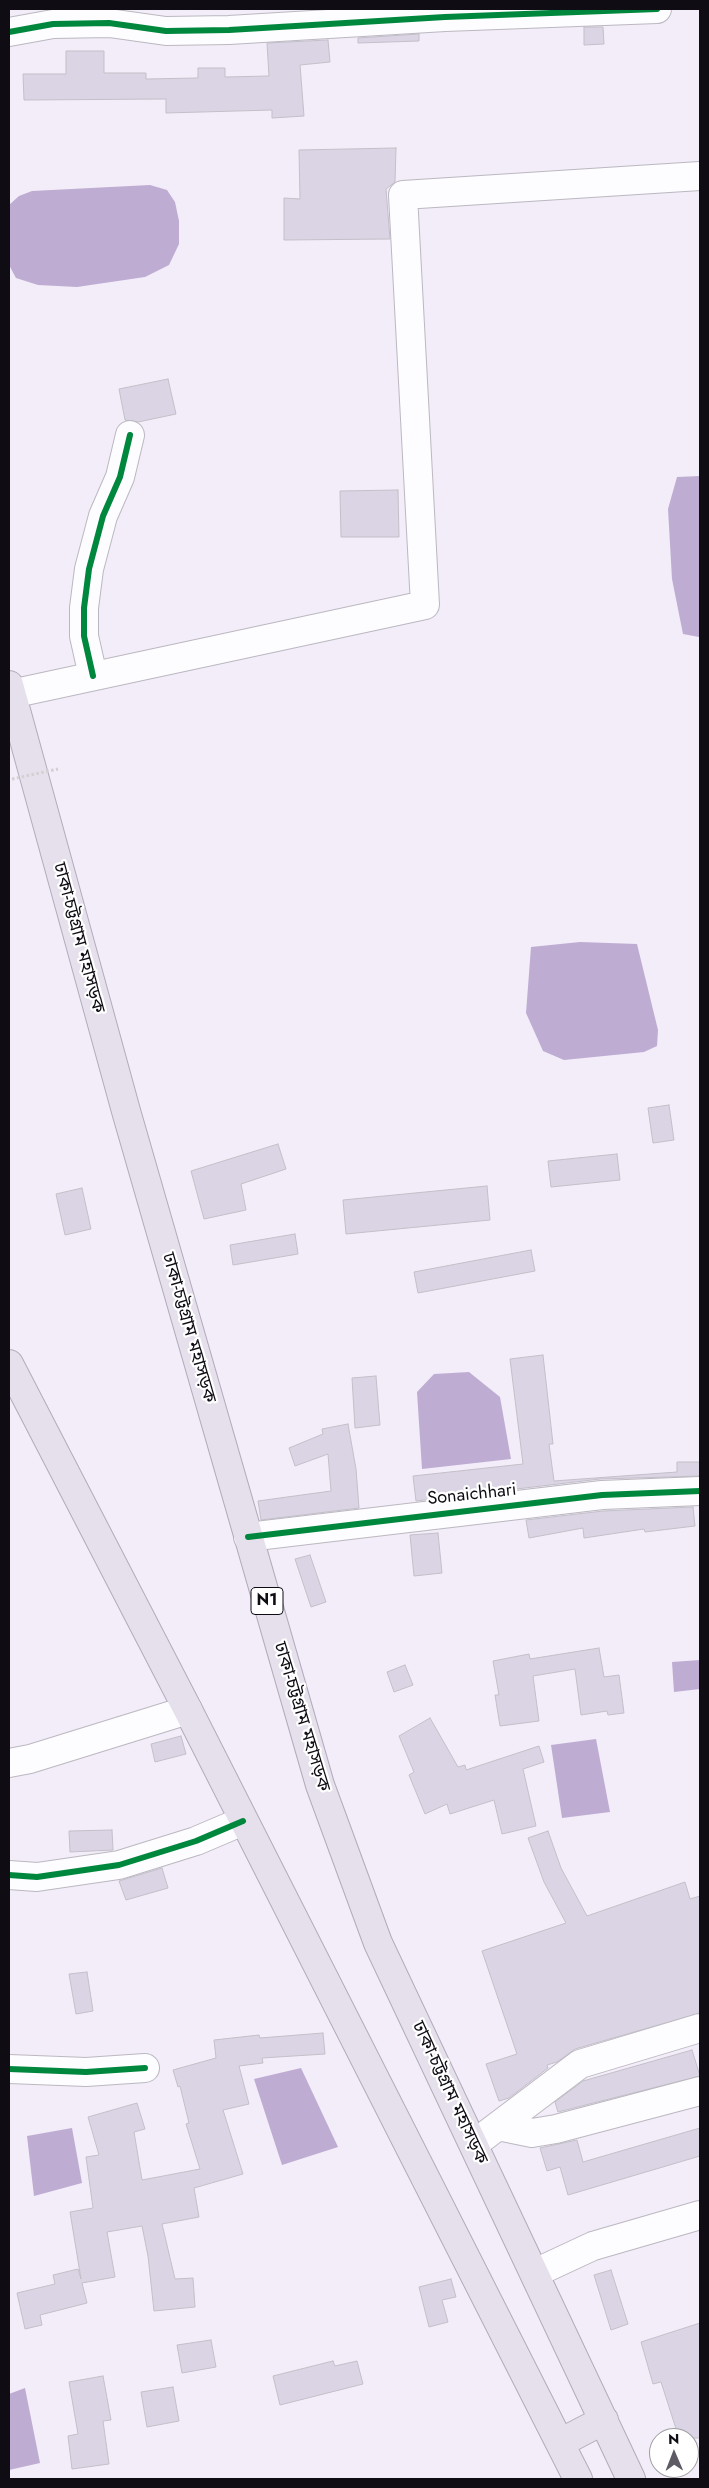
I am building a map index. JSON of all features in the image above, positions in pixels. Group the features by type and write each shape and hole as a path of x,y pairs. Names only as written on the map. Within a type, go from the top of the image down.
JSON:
{"highway":[{"name":"ঢাকা-চট্টগ্রাম মহাসড়ক","path":"10,689 84,963 320,1785 378,1943 631,2479"},
{"path":"9,1364 188,1710 578,2479"},
{"path":"560,2444 604,2420"}],"street":[{"path":"9,32 53,24 109,23 166,31 229,30 444,13 656,9"},
{"path":"10,689 93,676 425,605 403,195 700,176"},
{"path":"93,676 84,636 84,608 89,569 103,516 120,478 130,435"},
{"name":"Sonaichhari","path":"248,1537 602,1495 700,1490"},
{"path":"9,1762 30,1759 188,1710"},
{"path":"9,1875 37,1877 118,1865 196,1841 243,1821"},
{"path":"474,2144 580,2064 700,2028"},
{"path":"9,2069 86,2072 145,2068"},
{"path":"498,2126 532,2133 556,2130 700,2091"},
{"path":"535,2273 593,2246 700,2215"}],"path":[{"path":"12,779 58,769"}],"shaded area":[{"path":"150,185 167,190 175,202 179,221 179,244 169,265 145,277 77,287 38,285 16,278 9,265 9,205 19,196 32,191"},
{"path":"700,476 699,637 683,634 672,579 668,509 677,477"},
{"path":"580,942 637,944 658,1030 657,1046 644,1052 564,1060 543,1051 526,1013 531,947"},
{"path":"469,1372 500,1397 511,1459 422,1469 417,1392 434,1374"},
{"path":"700,1660 700,1689 674,1692 672,1662"},
{"path":"596,1739 610,1812 562,1818 551,1745"},
{"path":"301,2068 338,2147 282,2165 254,2079"},
{"path":"72,2128 82,2183 34,2196 27,2136"},
{"path":"25,2388 40,2463 9,2470 9,2394"}],"building":[{"path":"584,27 603,27 604,44 584,45"},
{"path":"419,34 419,41 358,43 358,38"},
{"path":"328,40 330,62 300,65 304,116 272,118 272,110 166,113 166,99 24,100 23,74 66,74 66,51 104,51 104,73 146,73 146,79 198,78 198,68 225,68 225,77 269,76 267,43"},
{"path":"396,148 395,182 386,189 390,239 284,240 284,198 300,199 299,150"},
{"path":"168,379 176,414 138,422 125,420 119,389"},
{"path":"398,490 399,537 341,537 340,491"},
{"path":"669,1105 674,1140 653,1143 648,1108"},
{"path":"278,1144 286,1169 241,1184 246,1210 204,1219 191,1171"},
{"path":"617,1154 620,1180 551,1187 548,1161"},
{"path":"487,1186 490,1220 346,1234 343,1200"},
{"path":"82,1188 91,1229 65,1235 56,1194"},
{"path":"295,1234 298,1254 233,1265 230,1245"},
{"path":"531,1250 535,1271 418,1293 414,1272"},
{"path":"543,1355 553,1444 549,1444 554,1481 677,1472 677,1462 700,1462 700,1476 600,1479 416,1501 413,1476 523,1464 510,1359"},
{"path":"376,1376 380,1425 355,1428 352,1378"},
{"path":"348,1424 356,1469 359,1508 261,1520 258,1501 331,1491 328,1454 295,1466 289,1448 323,1434 322,1429"},
{"path":"693,1507 695,1526 645,1532 644,1529 584,1538 583,1528 529,1538 526,1520 603,1511"},
{"path":"438,1533 442,1573 414,1576 410,1535"},
{"path":"310,1555 326,1602 311,1607 295,1559"},
{"path":"599,1648 604,1677 619,1675 624,1713 608,1715 607,1711 581,1715 575,1669 533,1676 539,1721 500,1726 495,1695 499,1695 493,1661 529,1654 530,1659"},
{"path":"405,1665 413,1685 394,1692 387,1672"},
{"path":"430,1718 458,1767 465,1765 466,1770 539,1746 544,1762 523,1769 536,1826 502,1834 494,1800 450,1814 447,1804 425,1814 409,1775 414,1772 399,1736"},
{"path":"181,1736 186,1754 155,1762 151,1744"},
{"path":"112,1830 113,1850 70,1852 69,1831"},
{"path":"548,1831 561,1868 587,1916 685,1882 690,1899 700,1896 700,2013 575,2049 557,2062 547,2065 548,2068 509,2098 499,2101 486,2064 517,2054 482,1951 566,1923 544,1882 528,1838"},
{"path":"162,1868 168,1888 126,1900 119,1881"},
{"path":"87,1972 93,2011 76,2014 69,1974"},
{"path":"323,2033 325,2054 262,2058 263,2063 239,2066 249,2104 223,2110 243,2174 194,2188 199,2217 162,2224 175,2279 193,2278 195,2307 154,2311 148,2256 142,2226 107,2232 115,2277 82,2283 87,2303 40,2315 42,2325 25,2329 17,2293 55,2284 53,2275 78,2269 81,2279 70,2212 93,2208 86,2157 99,2155 88,2117 137,2103 145,2129 134,2132 142,2180 200,2169 186,2124 189,2123 180,2086 178,2087 173,2070 216,2058 214,2040 259,2035 260,2038"},
{"path":"692,2050 700,2076 558,2112 555,2102 583,2081"},
{"path":"700,2128 700,2156 568,2195 560,2167 547,2171 540,2148 577,2140 583,2162"},
{"path":"611,2270 628,2324 611,2330 594,2275"},
{"path":"451,2279 456,2297 442,2300 448,2322 429,2327 419,2287"},
{"path":"700,2323 700,2438 699,2428 676,2428 661,2382 653,2384 641,2342"},
{"path":"211,2340 216,2367 182,2373 177,2345"},
{"path":"333,2361 335,2366 357,2361 363,2384 280,2405 273,2376"},
{"path":"103,2376 111,2420 103,2421 109,2464 72,2469 68,2436 78,2434 69,2382"},
{"path":"173,2387 179,2421 147,2427 141,2392"}],"cycle path":[{"path":"9,32 53,24 109,23 166,31 229,30 445,17 657,9"},
{"path":"93,676 84,636 84,608 89,569 103,516 120,477 130,435"},
{"path":"248,1537 602,1495 700,1491"},
{"path":"9,1875 37,1877 119,1865 196,1841 243,1821"},
{"path":"9,2069 86,2072 145,2068"}]}
